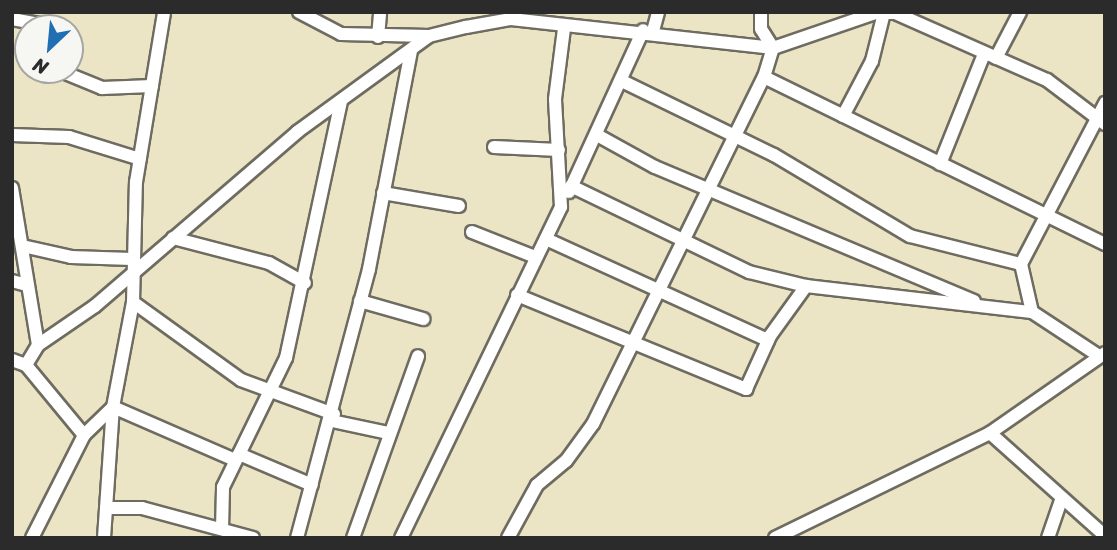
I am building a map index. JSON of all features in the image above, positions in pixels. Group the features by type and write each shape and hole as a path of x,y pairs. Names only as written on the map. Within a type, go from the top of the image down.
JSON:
{"street":[{"path":"104,538 113,407 133,302 131,276 140,159 164,12"},
{"path":"299,12 341,34 377,37 429,36 514,15 565,29 648,31 773,48 884,13 895,12 1047,79 1100,122"},
{"path":"377,37 380,12"},
{"path":"401,538 535,257 659,12"},
{"path":"508,538 537,485 581,443 764,77 773,48 761,29 761,12"},
{"path":"940,164 990,56 1020,12"},
{"path":"843,116 872,61 884,13"},
{"path":"561,207 555,99 565,29"},
{"path":"26,365 38,345 131,276 173,238 341,101 429,36"},
{"path":"297,538 333,417 360,301 411,51"},
{"path":"764,77 1042,216 1105,244"},
{"path":"84,81 102,88 152,86"},
{"path":"624,82 734,135 924,242 1021,264"},
{"path":"222,528 223,487 273,394 305,283 341,101"},
{"path":"1032,312 1021,264 1042,216 1100,122 1105,103"},
{"path":"12,135 69,137 140,159"},
{"path":"597,135 655,167 709,187 986,306"},
{"path":"494,147 559,150"},
{"path":"571,186 749,272 806,286 1032,312 1102,355 990,433 775,538"},
{"path":"12,188 27,247 27,285 38,345"},
{"path":"383,193 459,206"},
{"path":"472,232 535,257"},
{"path":"173,238 269,263 305,283"},
{"path":"546,239 768,340"},
{"path":"27,247 132,259"},
{"path":"12,281 27,285"},
{"path":"517,295 746,389 768,340 806,286"},
{"path":"360,301 423,319"},
{"path":"133,302 210,361 273,394 333,417 388,433"},
{"path":"353,538 388,433 418,356"},
{"path":"12,360 26,365 84,435"},
{"path":"32,538 84,435 113,407"},
{"path":"113,407 312,485"},
{"path":"990,433 1061,501 1105,536"},
{"path":"1048,538 1061,501"},
{"path":"106,508 142,508 253,538"}]}
